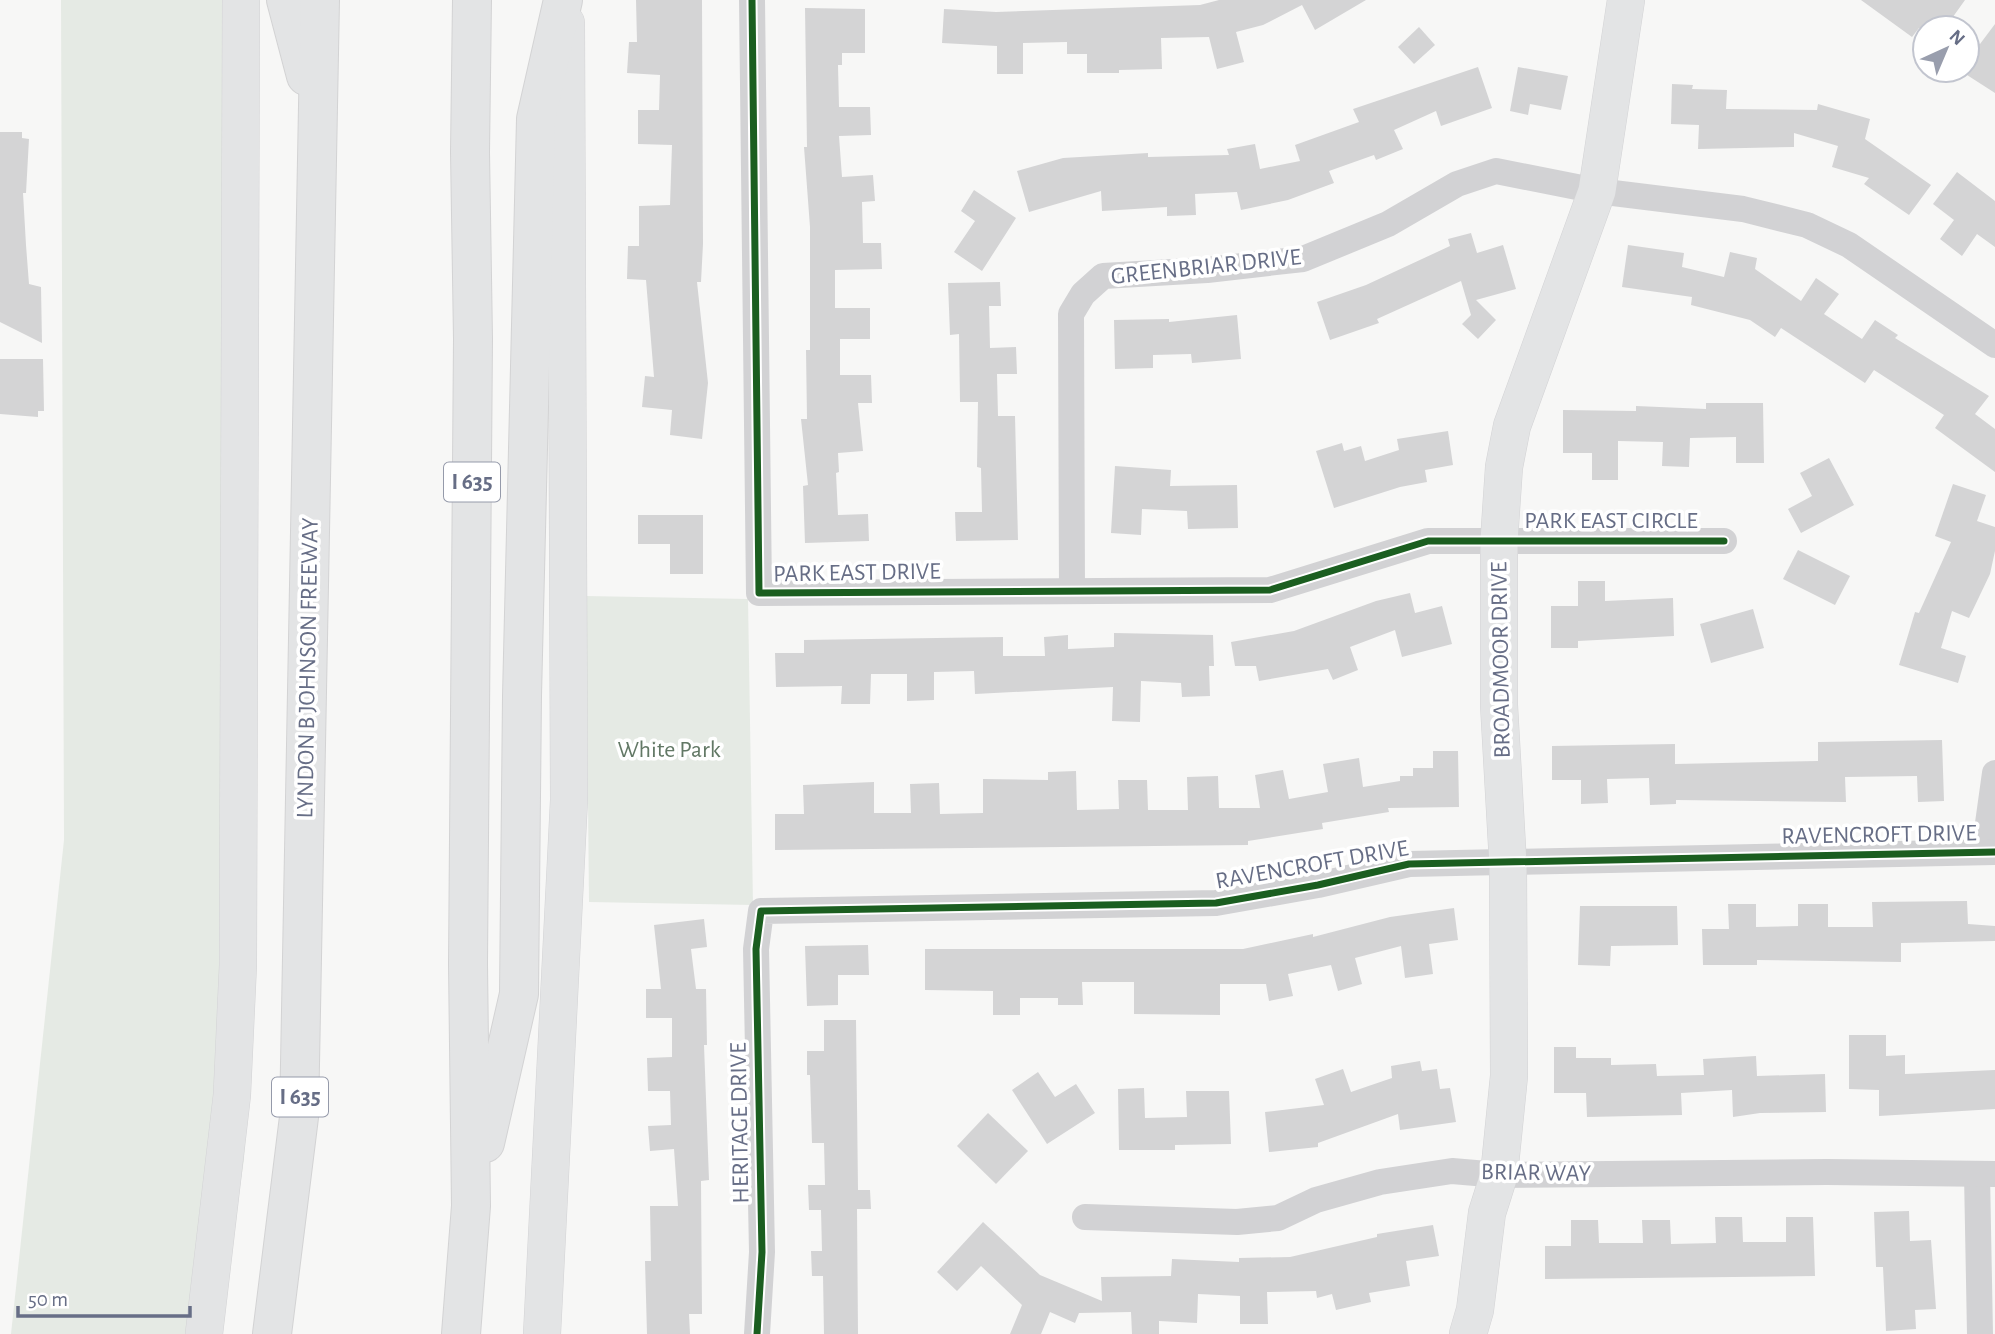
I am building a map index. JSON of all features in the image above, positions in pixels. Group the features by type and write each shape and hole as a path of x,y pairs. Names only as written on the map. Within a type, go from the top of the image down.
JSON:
{"highway":[{"path":"286,0 318,123"},
{"name":"LYNDON B JOHNSON FREEWAY","path":"272,1334 299,1117 320,0"},
{"name":"I 635","path":"461,1334 471,1206 468,964 473,353 470,152 472,0"},
{"path":"471,1206 519,994 523,668 536,119 564,0"}],"main road":[{"path":"204,1334 232,1095 238,965 241,0"},
{"path":"542,1334 569,800 564,0"},
{"name":"BROADMOOR DRIVE","path":"1468,1334 1475,1310 1487,1213 1499,1175 1509,1076 1508,864 1499,705 1499,541 1504,467 1512,426 1597,191 1626,0"}],"street":[{"name":"PARK EAST DRIVE","path":"752,0 759,593 1270,590 1428,541 1499,541"},
{"name":"GREENBRIAR DRIVE","path":"1072,590 1071,314 1083,293 1103,276 1207,271 1303,259 1388,224 1457,184 1496,171 1597,191 1743,209 1807,225 1849,245 1995,345"},
{"name":"PARK EAST CIRCLE","path":"1499,541 1724,541"},
{"path":"1990,852 1995,773"},
{"name":"RAVENCROFT DRIVE","path":"761,911 1216,903 1318,885 1409,864 1990,852"},
{"name":"HERITAGE DRIVE","path":"757,1334 762,1252 756,949 761,911"},
{"name":"BRIAR WAY","path":"1085,1217 1237,1222 1278,1218 1316,1200 1380,1182 1452,1171 1499,1175 1827,1171 1986,1174"},
{"path":"1980,1334 1986,1174"}],"green space":[{"path":"61,0 246,0 249,1035 244,1159 219,1334 11,1334 64,840"},
{"name":"White Park","path":"586,596 748,599 753,905 589,902"}],"building":[{"path":"636,0 702,0 703,244 701,282 697,282 708,383 702,439 670,435 672,410 642,407 645,376 654,377 646,280 627,279 628,246 639,246 639,206 670,205 672,145 638,144 638,110 659,110 660,75 627,73 629,42 637,42"},
{"path":"1219,0 1366,0 1315,30 1302,5 1263,25 1236,32 1244,62 1217,69 1209,37 1161,38 1162,69 1119,70 1119,73 1087,73 1087,54 1067,54 1067,42 1023,43 1023,74 997,74 997,46 942,43 944,9 996,12 1200,5"},
{"path":"1861,0 1965,0 1955,14 1911,14 1911,36"},
{"path":"805,8 865,9 865,53 842,53 842,65 838,65 839,107 870,107 871,135 839,136 842,177 873,175 875,201 862,202 863,243 881,243 882,269 835,270 835,308 870,308 870,339 840,339 840,375 871,375 872,403 858,403 863,451 838,453 839,472 836,473 838,515 868,514 869,541 805,543 803,486 808,485 801,419 807,419 810,227 804,147 807,147"},
{"path":"1995,24 1995,93 1981,84 1981,43"},
{"path":"1419,27 1435,45 1414,64 1398,47"},
{"path":"1478,67 1492,108 1441,126 1436,111 1394,130 1403,149 1376,160 1374,155 1329,171 1334,183 1288,200 1241,210 1237,192 1195,194 1196,215 1167,216 1167,207 1102,211 1101,191 1029,212 1017,171 1063,158 1148,153 1148,157 1229,155 1227,149 1255,144 1260,169 1300,161 1295,145 1359,122 1353,109"},
{"path":"1518,67 1568,76 1561,110 1530,104 1528,115 1510,111"},
{"path":"1672,84 1693,85 1692,89 1727,90 1726,109 1817,110 1818,104 1870,119 1865,139 1931,185 1909,215 1864,184 1869,178 1832,167 1838,146 1794,133 1794,147 1698,149 1699,125 1671,124"},
{"path":"0,132 22,132 22,138 29,139 26,193 23,193 26,245 29,284 41,287 42,343 0,322"},
{"path":"1957,172 1995,201 1995,247 1977,234 1962,256 1940,239 1954,220 1933,204"},
{"path":"974,190 1016,218 982,271 954,252 975,221 961,211"},
{"path":"1471,233 1477,253 1503,245 1516,289 1476,300 1496,320 1478,339 1462,324 1471,315 1461,281 1377,319 1379,323 1330,340 1317,302 1366,285 1450,246 1448,239"},
{"path":"1628,245 1684,253 1682,267 1724,277 1730,252 1757,258 1755,269 1801,301 1816,278 1839,294 1824,314 1862,339 1875,320 1898,335 1895,338 1989,396 1975,414 1995,429 1995,472 1935,428 1944,415 1874,370 1865,383 1781,328 1775,337 1750,320 1691,305 1692,297 1622,287"},
{"path":"1000,282 1001,306 989,306 990,348 1016,347 1017,374 997,374 998,416 1015,416 1018,540 956,541 955,512 982,512 981,468 977,467 978,402 960,402 959,334 950,335 948,283"},
{"path":"1237,315 1241,359 1192,363 1191,354 1153,355 1153,368 1115,369 1114,320 1169,319 1169,322"},
{"path":"0,359 43,359 44,411 38,411 38,417 0,414"},
{"path":"1706,403 1763,403 1764,463 1736,463 1736,437 1690,438 1689,467 1662,466 1663,442 1618,441 1618,480 1592,480 1592,453 1563,453 1563,410 1636,411 1636,406 1706,409"},
{"path":"1448,431 1453,465 1425,470 1427,482 1400,487 1334,508 1316,451 1342,443 1344,451 1361,446 1365,461 1399,450 1397,439"},
{"path":"1829,458 1854,505 1801,533 1788,509 1812,496 1800,473"},
{"path":"1115,466 1171,470 1170,486 1237,485 1238,528 1188,529 1187,511 1142,509 1141,535 1111,533"},
{"path":"1953,484 1986,495 1977,521 1995,527 1995,551 1990,574 1969,618 1952,611 1941,648 1966,656 1958,683 1899,665 1915,612 1919,613 1951,542 1935,536"},
{"path":"638,515 703,515 703,574 670,574 670,544 638,544"},
{"path":"1798,550 1850,576 1835,605 1783,579"},
{"path":"1578,581 1605,581 1605,601 1673,598 1674,636 1578,641 1578,648 1551,648 1551,606 1578,606"},
{"path":"1410,593 1415,613 1442,606 1452,644 1402,657 1395,630 1350,647 1358,670 1333,680 1328,669 1259,681 1256,666 1235,666 1231,642 1294,631 1376,601"},
{"path":"1753,609 1764,648 1711,663 1700,624"},
{"path":"1114,633 1213,635 1214,666 1209,666 1210,696 1182,697 1181,683 1141,681 1140,722 1112,721 1113,687 975,694 974,671 934,672 934,700 907,701 907,674 871,674 870,704 841,704 842,686 776,687 775,653 804,653 804,640 1003,637 1003,656 1045,656 1044,637 1068,635 1068,649 1114,647"},
{"path":"1942,740 1944,801 1918,802 1917,776 1845,777 1846,802 1676,800 1676,804 1650,805 1649,778 1607,779 1608,803 1581,804 1581,780 1552,780 1552,746 1675,744 1675,764 1818,761 1818,742"},
{"path":"1433,751 1458,751 1459,807 1388,808 1389,812 1322,823 1323,829 1248,841 1248,845 775,850 775,814 804,814 803,785 874,782 874,813 911,813 910,784 939,783 940,814 983,813 983,779 1048,780 1048,772 1076,771 1077,810 1119,809 1118,780 1147,780 1148,810 1188,810 1187,777 1218,776 1219,808 1260,808 1255,775 1283,770 1289,799 1328,792 1323,764 1359,758 1363,787 1400,781 1400,776 1413,776 1413,768 1433,768"},
{"path":"1967,901 1968,924 1995,926 1995,941 1901,943 1901,962 1757,960 1757,965 1703,965 1702,929 1729,929 1728,904 1756,904 1756,927 1798,926 1798,904 1828,904 1828,927 1873,927 1872,902"},
{"path":"1580,906 1677,906 1678,945 1611,946 1610,966 1578,965"},
{"path":"1454,908 1458,940 1429,944 1433,974 1405,978 1401,946 1355,958 1362,984 1338,991 1331,965 1288,974 1293,996 1269,1001 1266,984 1220,984 1220,1015 1134,1014 1134,982 1082,982 1083,1005 1058,1005 1058,998 1020,998 1020,1015 993,1015 993,991 925,990 925,949 1243,949 1313,934 1313,937 1390,917"},
{"path":"704,919 707,947 691,949 696,989 706,989 707,1045 704,1045 709,1180 701,1181 702,1314 689,1314 690,1334 647,1334 645,1261 651,1261 650,1206 678,1206 674,1149 650,1151 648,1126 671,1125 670,1091 648,1091 647,1058 672,1057 672,1018 646,1018 646,989 661,989 654,925"},
{"path":"868,945 869,975 838,975 838,1005 807,1006 805,946"},
{"path":"824,1020 856,1020 858,1190 870,1190 871,1209 857,1209 858,1334 824,1334 823,1276 812,1276 811,1251 822,1251 821,1210 809,1210 808,1185 825,1185 824,1143 812,1143 807,1051 824,1051"},
{"path":"1849,1035 1886,1035 1886,1056 1905,1055 1905,1074 1995,1070 1995,1109 1879,1116 1879,1090 1849,1089"},
{"path":"1554,1047 1576,1047 1576,1058 1611,1058 1611,1065 1656,1064 1657,1076 1704,1075 1703,1059 1756,1056 1757,1076 1825,1074 1826,1112 1760,1113 1733,1117 1732,1090 1681,1093 1682,1115 1587,1117 1586,1093 1554,1093"},
{"path":"1420,1061 1422,1071 1437,1069 1440,1089 1450,1088 1456,1122 1400,1130 1398,1114 1318,1143 1318,1147 1269,1152 1265,1112 1324,1105 1315,1079 1343,1069 1351,1092 1392,1078 1391,1066"},
{"path":"1038,1072 1055,1097 1076,1084 1095,1113 1047,1144 1012,1090"},
{"path":"1144,1088 1145,1118 1187,1117 1186,1091 1229,1091 1231,1144 1175,1145 1175,1150 1119,1150 1118,1089"},
{"path":"988,1113 1028,1151 996,1184 957,1146"},
{"path":"1909,1211 1910,1241 1931,1240 1936,1309 1915,1310 1916,1329 1886,1331 1883,1267 1876,1267 1874,1212"},
{"path":"1715,1217 1742,1217 1743,1242 1786,1242 1786,1217 1813,1217 1815,1276 1545,1279 1545,1246 1571,1246 1571,1220 1598,1220 1599,1243 1643,1243 1642,1220 1670,1220 1671,1244 1716,1243"},
{"path":"983,1222 1040,1275 1102,1301 1101,1277 1171,1276 1172,1259 1239,1262 1239,1258 1290,1257 1377,1237 1377,1234 1433,1225 1439,1256 1406,1261 1410,1286 1369,1293 1371,1302 1336,1310 1332,1294 1317,1298 1316,1291 1267,1292 1268,1324 1240,1324 1240,1296 1198,1294 1197,1323 1159,1321 1159,1334 1132,1334 1131,1312 1079,1313 1075,1323 1050,1312 1041,1334 1010,1334 1022,1305 981,1266 957,1291 937,1272"}],"cycle path":[{"path":"752,0 759,593 1270,590 1428,541 1724,541"},
{"path":"757,1334 762,1252 756,949 761,911 1216,903 1318,885 1409,864 1995,852"}]}
